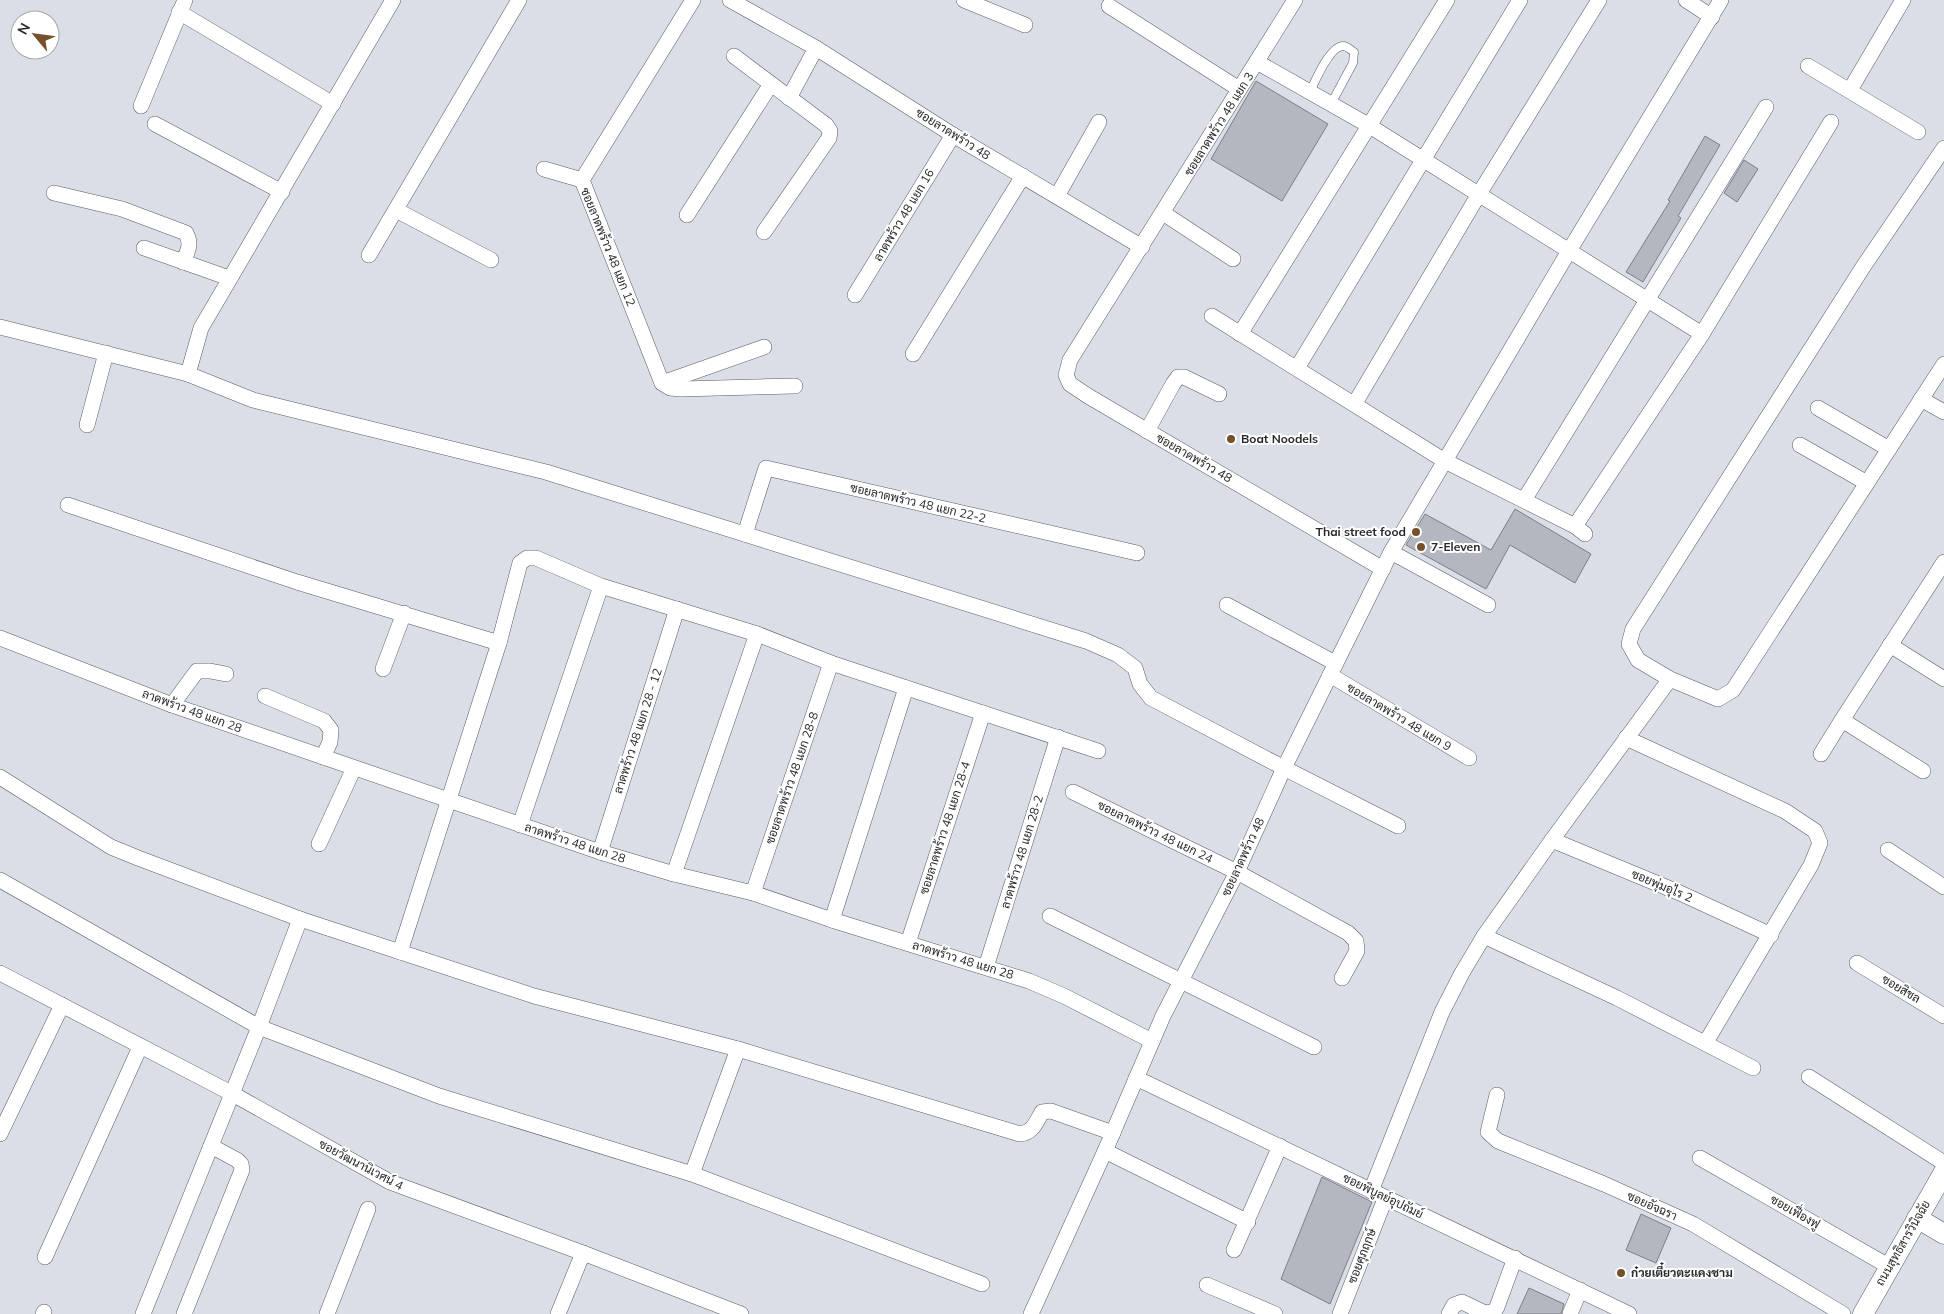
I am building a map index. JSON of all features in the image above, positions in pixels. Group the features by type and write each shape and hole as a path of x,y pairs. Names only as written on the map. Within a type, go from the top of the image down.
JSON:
{"street":[{"path":"188,374 201,328 393,0"},
{"path":"369,255 519,0"},
{"name":"ซอยลาดพร้าว 48 แยก 12","path":"662,383 582,180 692,0"},
{"name":"ซอยลาดพร้าว 48","path":"730,0 816,48 953,135 1142,247 1070,360 1066,375 1070,384 1383,569 1284,768 1237,872 1181,980 1152,1041 1113,1133 1031,1314"},
{"path":"964,0 1025,25"},
{"name":"ซอยลาดพร้าว 48 แยก 3","path":"1142,247 1295,0"},
{"path":"1240,334 1447,0"},
{"path":"1297,368 1520,0"},
{"path":"1355,404 1479,194 1599,0"},
{"path":"1686,0 1712,17"},
{"path":"1383,569 1391,552 1568,251 1722,0"},
{"path":"1850,90 1903,0"},
{"path":"141,106 182,6 333,104"},
{"path":"1109,6 1239,89"},
{"path":"789,98 816,48"},
{"path":"734,56 826,125 830,131 830,138 764,232"},
{"path":"1258,62 1368,125 1702,334"},
{"path":"1808,66 1918,132"},
{"path":"687,215 771,84"},
{"path":"1524,500 1646,299 1766,108"},
{"path":"1057,196 1099,122"},
{"path":"1212,316 1445,461 1580,530 1831,122"},
{"path":"154,124 282,192"},
{"name":"ลาดพร้าว 48 แยก 16","path":"856,295 953,135"},
{"path":"1944,148 1862,267 1633,629 1629,644 1638,660 1670,679 1718,699 1733,690 1944,364"},
{"path":"544,169 582,180"},
{"path":"913,354 1023,176"},
{"path":"54,193 122,209 186,233 190,241 184,262"},
{"path":"396,210 491,260"},
{"path":"1163,213 1233,259"},
{"path":"144,248 229,278"},
{"path":"0,328 188,374 253,400 546,472 1086,641 1118,655 1135,668 1140,684 1151,698 1398,826"},
{"path":"662,383 764,347"},
{"path":"88,425 106,353"},
{"path":"1148,431 1172,384 1178,377 1184,377 1219,394"},
{"path":"662,383 670,388 681,389 795,386"},
{"path":"1921,399 1944,412"},
{"path":"1818,408 1889,450"},
{"path":"1800,445 1867,483"},
{"name":"ซอยลาดพร้าว 48 แยก 22-2","path":"745,534 766,468 1137,553"},
{"path":"68,505 296,582 499,643"},
{"path":"1391,552 1488,605"},
{"path":"400,952 499,643 520,563 527,558 536,558 601,586 757,634 831,663 1098,751"},
{"path":"1821,754 1944,562"},
{"path":"520,825 601,586"},
{"name":"ซอยลาดพร้าว 48 แยก 9","path":"1227,605 1332,669 1469,758"},
{"name":"ลาดพร้าว 48 แยก 28 - 12","path":"600,852 677,610"},
{"path":"383,670 404,614"},
{"path":"674,874 757,634"},
{"name":"ลาดพร้าว 48 แยก 28","path":"0,638 172,705 600,852 674,874 753,893 1044,987 1152,1041"},
{"path":"1890,645 1944,679"},
{"name":"ซอยลาดพร้าว 48 แยก 28-8","path":"753,893 831,663"},
{"path":"172,705 197,672 210,671 226,674"},
{"name":"ซอยศุภฤกษ์","path":"1340,1314 1378,1195 1442,1012 1462,973 1484,936 1670,679"},
{"path":"832,920 906,688"},
{"path":"265,696 324,721 330,730 330,742 324,757"},
{"name":"ซอยลาดพร้าว 48 แยก 28-4","path":"908,943 982,712"},
{"path":"1842,720 1923,771"},
{"name":"ลาดพร้าว 48 แยก 28-2","path":"986,967 1058,737"},
{"path":"1626,738 1785,811 1815,831 1820,843 1811,865 1771,935 1706,1042"},
{"path":"319,844 354,768"},
{"path":"0,777 111,847 300,918 534,996 738,1049 1020,1134 1031,1130 1042,1112 1045,1111 1051,1111 1113,1133"},
{"name":"ซอยลาดพร้าว 48 แยก 24","path":"1073,792 1237,872 1348,932 1356,941 1357,952 1342,978"},
{"name":"ซอยพุ่มอุไร 2","path":"1552,840 1680,892 1771,935"},
{"path":"1888,850 1944,887"},
{"path":"0,880 259,1027 438,1096 692,1174 982,1284"},
{"path":"1050,916 1314,1047"},
{"path":"143,1314 259,1027 300,918"},
{"path":"1484,936 1617,998 1706,1042 1753,1068"},
{"name":"ซอยสิชล","path":"1857,963 1944,1016"},
{"name":"ซอยวัฒนานิเวศน์ 4","path":"0,973 231,1093 390,1182 583,1252 741,1314"},
{"path":"0,1134 6,1104 62,1005"},
{"path":"45,1257 140,1047"},
{"path":"692,1174 738,1049"},
{"path":"1809,1077 1944,1162"},
{"name":"ซอยพิบูลย์อุปถัมย์","path":"1136,1078 1629,1314"},
{"name":"ซอยอัจฉรา","path":"1497,1096 1488,1132 1498,1141 1604,1184 1692,1224 1843,1314"},
{"path":"184,1314 242,1170 241,1164 237,1160 211,1146"},
{"path":"1234,1250 1280,1146"},
{"path":"1105,1151 1248,1222"},
{"name":"ซอยเฟื่องฟู","path":"1700,1158 1890,1267"},
{"name":"ถนนสุทธิสารวินิจฉัย","path":"1863,1314 1944,1172"},
{"path":"327,1314 368,1209"},
{"path":"1917,1218 1944,1234"},
{"path":"558,1314 583,1252"},
{"path":"1449,1314 1454,1305 1462,1302 1485,1313 1494,1312 1514,1258"},
{"path":"1207,1285 1275,1314"},
{"path":"1570,1314 1580,1290"}],"lane":[{"path":"1310,92 1330,55 1336,49 1343,46 1349,48 1354,52 1353,63 1331,104"}],"building":[{"path":"1256,81 1328,124 1282,201 1211,159"},
{"path":"1705,136 1720,145 1678,216 1681,218 1643,282 1626,272 1670,201 1668,200"},
{"path":"1744,160 1758,169 1737,202 1724,193"},
{"path":"1515,509 1591,554 1575,583 1510,545 1486,589 1406,545 1425,514 1491,550"},
{"path":"1322,1177 1372,1202 1330,1304 1281,1279"},
{"path":"1641,1214 1671,1228 1656,1263 1626,1250"},
{"path":"1529,1288 1564,1304 1561,1314 1517,1314"}],"place":[{"name":"Boat Noodels","path":"1231,439"},
{"name":"Thai street food","path":"1416,532"},
{"name":"7-Eleven","path":"1421,547"},
{"name":"ก๋วยเตี๋ยวตะแคงชาม","path":"1621,1273"}]}
